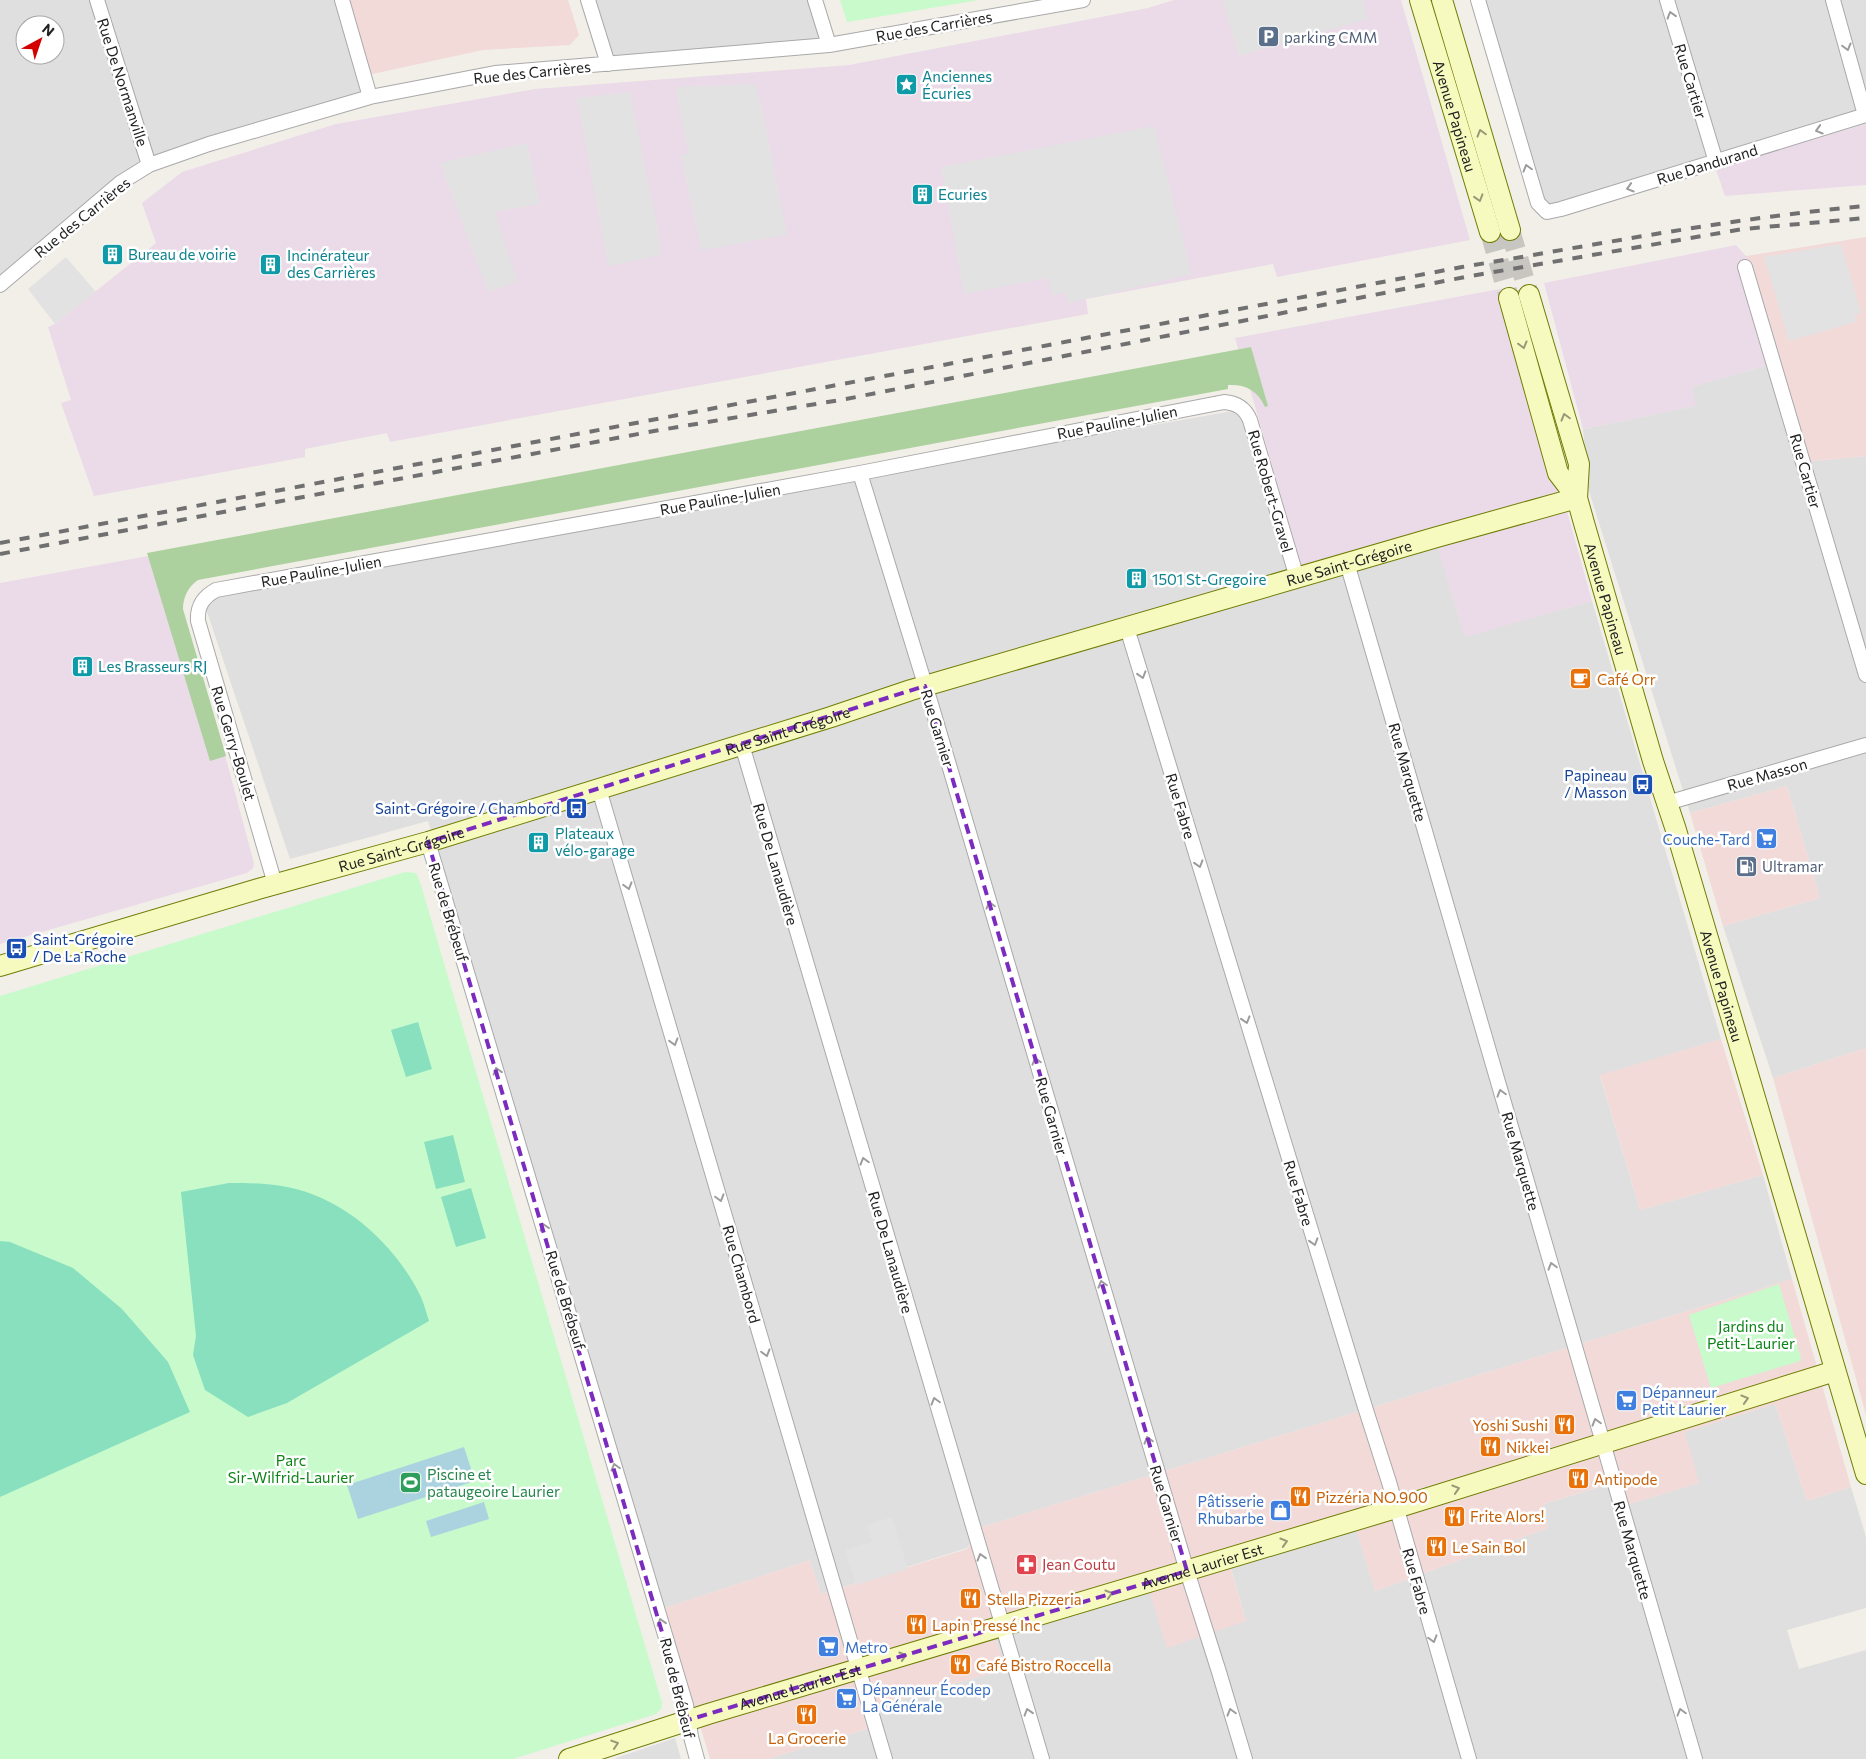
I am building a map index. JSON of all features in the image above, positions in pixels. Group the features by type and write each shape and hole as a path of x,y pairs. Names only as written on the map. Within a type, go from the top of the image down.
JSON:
{"street":[{"name":"Rue De Normanville","path":"96,0 149,165"},
{"path":"342,0 370,97"},
{"path":"588,0 608,64"},
{"path":"815,0 828,45"},
{"name":"Rue des Carrières","path":"0,284 120,183 149,165 209,144 370,97 495,73 828,45 1083,0"},
{"name":"Avenue Papineau","path":"1420,0 1490,232"},
{"name":"Avenue Papineau","path":"1442,0 1510,230"},
{"name":"Rue Dandurand","path":"1478,0 1538,203 1547,212 1866,115"},
{"name":"Rue Cartier","path":"1667,0 1716,162"},
{"path":"1833,0 1866,115"},
{"name":"Rue Cartier","path":"1745,267 1866,675"},
{"name":"Avenue Papineau","path":"1529,295 1579,464 1577,498 1866,1474"},
{"name":"Avenue Papineau","path":"1509,298 1558,473 1577,498"},
{"name":"Rue Pauline-Julien","path":"201,602 207,595 216,590 860,473 1224,402 1233,403 1241,407"},
{"name":"Rue Robert-Gravel","path":"1241,407 1247,412 1250,420 1297,578"},
{"name":"Rue Garnier","path":"860,473 925,686 1187,1571 1245,1759"},
{"name":"Rue Saint-Grégoire","path":"0,966 275,884 428,842 925,686 1577,498"},
{"name":"Rue Marquette","path":"1347,563 1694,1759"},
{"name":"Rue Gerry-Boulet","path":"201,602 198,611 198,621 275,884"},
{"name":"Rue Fabre","path":"1128,628 1396,1508 1469,1759"},
{"name":"Rue De Lanaudière","path":"742,745 1042,1759"},
{"name":"Rue Masson","path":"1667,803 1866,745"},
{"name":"Rue Chambord","path":"599,789 886,1759"},
{"name":"Rue de Brébeuf","path":"428,842 686,1705 697,1759"},
{"name":"Avenue Laurier Est","path":"569,1759 688,1720 1396,1508 1836,1371"}],"highlighted area":[{"path":"925,686 1187,1571 688,1720 428,842"}],"shaded area":[{"path":"0,0 345,0 370,97 146,161 0,279"},
{"path":"345,0 568,0 579,35 570,45 483,50 368,75"},
{"path":"594,0 813,0 824,42 717,52 612,55"},
{"path":"1174,0 1401,0 1470,240 1277,277 1273,264 1086,299 1088,314 390,442 387,433 305,449 305,457 94,496 61,403 71,400 48,327 55,324 156,243 142,203 182,172 336,124 535,89 849,65 1148,8"},
{"name":"parking CMM","path":"1222,0 1363,0 1368,19 1239,56"},
{"path":"1478,0 1866,0 1866,124 1547,212"},
{"path":"755,84 762,108 787,235 701,250 681,155 688,153 676,87"},
{"path":"630,92 661,245 661,255 608,266 577,98"},
{"path":"1866,124 1866,185 1725,196 1715,167"},
{"path":"1154,126 1192,274 1068,303 1066,292 1052,295 1048,278 964,294 941,167"},
{"path":"527,143 540,204 495,212 517,281 488,292 440,163"},
{"path":"1866,237 1866,456 1803,462 1746,256"},
{"path":"1841,244 1861,313 1854,315 1856,322 1789,341 1764,257"},
{"path":"1736,245 1746,256 1775,363 1692,387 1696,406 1583,429 1544,283"},
{"path":"66,257 96,292 55,324 28,289"},
{"path":"1505,288 1592,601 1465,637 1436,542 1305,578 1235,338"},
{"path":"1775,363 1803,462 1866,456 1866,1048 1773,1078 1723,926 1820,898 1787,786 1690,813 1589,491 1583,429 1695,406 1691,387"},
{"path":"1238,410 1305,578 1436,541 1465,636 1592,601 1721,1039 1600,1076 1640,1210 1763,1175 1792,1279 982,1527 967,1548 821,1594 810,1560 665,1608 428,821 290,859 201,594"},
{"path":"148,556 225,755 254,863 253,868 247,873 0,944 0,583"},
{"path":"1787,786 1820,898 1723,926 1690,813"},
{"path":"1721,1039 1763,1175 1640,1210 1600,1075"},
{"path":"1866,1048 1866,1415 1773,1078"},
{"path":"1792,1279 1851,1487 1807,1501 1775,1404 1685,1432 1699,1483 1626,1505 1618,1481 1544,1504 1548,1528 1375,1591 1353,1520 1227,1556 1246,1621 1167,1648 1146,1580 994,1634 1005,1669 862,1711 867,1729 768,1759 710,1759 665,1608 810,1560 821,1594 967,1549 982,1527"},
{"path":"1775,1404 1807,1501 1851,1487 1866,1537 1866,1608 1787,1630 1799,1669 1866,1650 1866,1759 768,1759 867,1729 862,1711 1004,1669 994,1633 1146,1580 1246,1621 1227,1555 1353,1519 1375,1591 1548,1528 1544,1504 1619,1481 1626,1505 1698,1483 1684,1432"},
{"path":"892,1517 908,1569 856,1585 845,1550 872,1542 867,1525"},
{"path":"675,1738 681,1759 613,1759"}],"green space":[{"path":"840,0 979,0 847,22"},
{"path":"1251,347 1268,406 1265,407 1259,397 1246,387 1228,385 1228,389 198,580 187,593 183,609 226,756 210,761 147,553"},
{"name":"Parc Sir-Wilfrid-Laurier","path":"405,872 416,873 421,885 662,1703 661,1709 656,1714 513,1759 0,1759 0,996"},
{"path":"418,1022 432,1069 406,1077 391,1030"},
{"path":"453,1135 465,1182 436,1189 424,1142"},
{"path":"229,1183 287,1187 328,1201 347,1212 382,1241 396,1258 420,1295 429,1321 287,1403 248,1417 205,1390 193,1355 196,1336 181,1192"},
{"path":"471,1188 486,1238 456,1247 441,1197"},
{"path":"0,1241 10,1242 73,1268 122,1309 168,1362 190,1412 0,1497"},
{"name":"Jardins du Petit-Laurier","path":"1779,1284 1801,1358 1800,1361 1711,1388 1689,1315"}],"water":[{"name":"Piscine et pataugeoire Laurier","path":"464,1447 475,1481 358,1519 347,1485"},
{"path":"484,1502 489,1519 431,1537 426,1521"}],"tunnel":[{"path":"1510,230 1529,295"},
{"path":"1490,232 1509,298"}],"railway":[{"path":"0,543 1462,267 1714,225 1866,206"},
{"path":"0,554 654,431 846,399 1465,277 1743,229 1866,218"}],"place":[{"name":"parking CMM","path":"1268,37"},
{"name":"Anciennes Écuries","path":"906,85"},
{"name":"Ecuries","path":"922,194"},
{"name":"Bureau de voirie","path":"112,254"},
{"name":"Incinérateur des Carrières","path":"271,264"},
{"name":"1501 St-Gregoire","path":"1136,579"},
{"name":"Les Brasseurs RJ","path":"82,666"},
{"name":"Café Orr","path":"1581,679"},
{"name":"Papineau / Masson","path":"1643,784"},
{"name":"Saint-Grégoire / Chambord","path":"576,808"},
{"name":"Couche-Tard","path":"1766,839"},
{"name":"Plateaux vélo-garage","path":"539,842"},
{"name":"Ultramar","path":"1746,866"},
{"name":"Saint-Grégoire / De La Roche","path":"17,948"},
{"name":"Dépanneur Petit Laurier","path":"1626,1401"},
{"name":"Yoshi Sushi","path":"1564,1425"},
{"name":"Nikkei","path":"1490,1447"},
{"name":"Antipode","path":"1578,1479"},
{"name":"Piscine et pataugeoire Laurier","path":"411,1483"},
{"name":"Pizzéria NO.900","path":"1300,1497"},
{"name":"Pâtisserie Rhubarbe","path":"1280,1510"},
{"name":"Frite Alors!","path":"1454,1516"},
{"name":"Le Sain Bol","path":"1436,1547"},
{"name":"Jean Coutu","path":"1026,1564"},
{"name":"Stella Pizzeria","path":"971,1599"},
{"name":"Lapin Pressé Inc","path":"916,1625"},
{"name":"Metro","path":"829,1647"},
{"name":"Café Bistro Roccella","path":"960,1665"},
{"name":"Dépanneur Écodep La Générale","path":"846,1698"},
{"name":"La Grocerie","path":"807,1715"}]}
